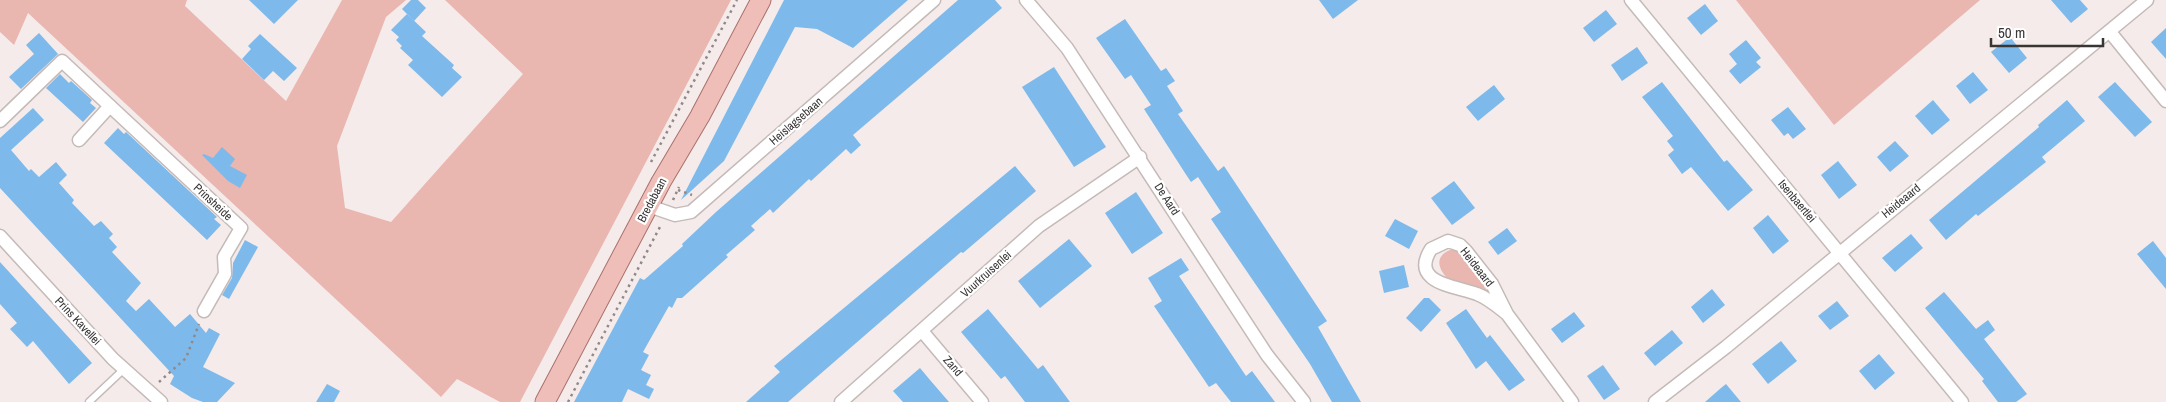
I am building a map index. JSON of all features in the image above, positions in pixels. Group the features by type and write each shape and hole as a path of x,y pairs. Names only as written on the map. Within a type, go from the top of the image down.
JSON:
{"main road":[{"name":"Bredabaan","path":"546,402 649,206 700,116 761,0"}],"street":[{"name":"Heislagsebaan","path":"649,206 667,213 683,215 698,207 934,0"},
{"name":"De Aard","path":"1026,0 1067,48 1140,157 1267,355 1304,402"},
{"name":"Isenbaertlei","path":"1631,0 1962,402"},
{"name":"Heideaard","path":"1656,402 1726,347 2147,0"},
{"path":"2110,32 2166,101"},
{"name":"Prinsheide","path":"0,121 62,61 241,228 224,257 225,274 204,311"},
{"path":"79,140 110,106"},
{"name":"Vuurkruisenlei","path":"841,402 1039,226 1140,157"},
{"name":"Prins Kavellei","path":"0,236 124,369 161,402"},
{"name":"Heideaard","path":"1506,314 1480,295 1440,284 1433,280 1427,267 1428,254 1431,249 1448,241 1460,245 1492,284 1506,314 1572,402"},
{"name":"Zand","path":"922,331 982,402"}],"lane":[{"path":"89,402 124,369"}],"path":[{"path":"678,189 695,196"},
{"path":"568,402 667,213"},
{"path":"148,391 186,358 204,311"}],"shaded area":[{"path":"0,0 187,0 185,6 286,101 342,0 406,0 386,17 337,146 345,208 391,222 523,74 445,0 731,0 520,402 500,402 457,379 441,397 28,13 14,45 0,32"},
{"path":"1736,0 1980,0 1834,125"},
{"path":"1450,250 1458,250 1490,287 1490,293 1449,280 1439,264 1441,256"}],"building":[{"path":"249,0 298,0 274,24"},
{"path":"411,0 418,0 426,8 414,21 402,9"},
{"path":"784,0 908,0 853,48 817,29 795,27 724,161 681,200"},
{"path":"958,0 995,0 1002,8 853,135 861,145 851,154 846,149 811,181 809,179 773,213 770,209 751,226 755,230 726,255 728,257 682,298 677,298 672,308 669,306 643,352 649,355 641,370 651,375 646,385 654,389 649,399 628,389 622,402 574,402 640,278 644,280 683,246 682,244 716,212"},
{"path":"1319,0 1358,0 1333,19"},
{"path":"2051,0 2080,0 2088,9 2071,23"},
{"path":"1705,4 1718,21 1701,35 1687,18"},
{"path":"1606,10 1617,24 1594,42 1583,28"},
{"path":"407,14 426,32 422,36 454,65 452,68 462,77 442,97 408,65 413,60 400,48 402,46 396,40 399,37 391,30"},
{"path":"1125,19 1161,71 1166,68 1175,81 1167,86 1183,111 1178,114 1218,171 1224,166 1327,321 1318,327 1361,402 1332,402 1310,364 1211,219 1221,212 1198,177 1191,182 1144,109 1151,105 1131,75 1125,79 1096,38"},
{"path":"2166,28 2166,59 2151,42"},
{"path":"39,33 58,54 21,89 9,77 34,54 26,45"},
{"path":"260,34 297,68 284,81 273,71 264,80 242,59 251,49 248,46"},
{"path":"2010,37 2027,58 2009,73 1991,52"},
{"path":"1746,40 1761,58 1756,62 1761,67 1740,84 1729,71 1737,64 1729,54"},
{"path":"1637,47 1648,63 1622,81 1611,65"},
{"path":"1054,67 1106,147 1074,167 1022,87"},
{"path":"1973,72 1988,90 1970,104 1956,86"},
{"path":"60,74 69,83 71,81 92,100 90,103 96,108 83,122 46,88"},
{"path":"1662,82 1724,162 1727,160 1753,190 1728,211 1691,167 1682,174 1668,155 1674,150 1667,141 1673,136 1642,97"},
{"path":"2115,82 2152,122 2135,137 2098,97"},
{"path":"1494,85 1505,99 1478,121 1466,107"},
{"path":"1933,100 1950,120 1932,135 1915,116"},
{"path":"2067,100 2085,121 2042,157 2046,162 1978,216 1976,214 1946,240 1929,220 2039,127 2038,125"},
{"path":"1788,107 1806,129 1793,139 1788,133 1784,136 1771,120"},
{"path":"33,108 44,120 11,150 29,171 31,169 39,177 56,162 67,175 59,183 74,200 72,203 94,226 101,221 113,234 109,238 117,247 112,252 141,283 126,301 136,311 149,299 175,327 190,314 206,333 209,328 220,334 203,367 235,383 217,402 203,402 192,398 170,384 174,376 0,188 0,138"},
{"path":"118,128 124,134 126,132 217,217 214,219 221,225 207,240 104,143"},
{"path":"1895,141 1909,156 1890,172 1877,157"},
{"path":"222,147 235,159 230,166 247,175 240,188 228,181 202,155 213,158"},
{"path":"1838,161 1857,185 1839,199 1821,175"},
{"path":"1015,166 1036,191 963,253 961,252 788,402 746,402 780,372 774,366"},
{"path":"1454,181 1475,208 1452,225 1431,198"},
{"path":"1136,192 1163,233 1132,254 1105,213"},
{"path":"1768,215 1789,241 1773,254 1753,228"},
{"path":"1395,219 1418,231 1409,249 1385,236"},
{"path":"1507,228 1517,241 1498,255 1488,242"},
{"path":"1911,234 1923,248 1895,272 1882,258"},
{"path":"1069,239 1092,266 1040,308 1018,281"},
{"path":"245,240 258,247 229,299 222,295 232,278 233,263"},
{"path":"2153,241 2166,258 2166,289 2137,254"},
{"path":"1181,258 1189,270 1179,276 1246,376 1252,371 1275,402 1231,402 1216,383 1209,387 1154,306 1162,301 1148,278"},
{"path":"0,262 92,363 69,384 33,341 27,347 10,329 17,323 0,304"},
{"path":"1404,265 1409,287 1384,293 1379,271"},
{"path":"1712,289 1725,305 1703,323 1691,307"},
{"path":"1944,292 1976,329 1988,320 1995,330 1984,339 2027,394 2016,402 1998,402 1982,381 1984,379 1925,308"},
{"path":"1424,298 1429,298 1441,310 1421,332 1406,318"},
{"path":"1837,301 1849,316 1830,330 1818,316"},
{"path":"988,309 1038,369 1043,365 1070,402 1025,402 1005,376 1001,379 961,332"},
{"path":"1466,309 1487,338 1490,335 1525,380 1509,391 1486,361 1476,369 1446,323"},
{"path":"1574,312 1585,326 1562,343 1551,329"},
{"path":"1672,330 1683,343 1655,366 1644,353"},
{"path":"1781,341 1797,361 1768,384 1752,364"},
{"path":"1879,354 1895,373 1875,390 1859,371"},
{"path":"1603,365 1620,389 1604,400 1587,376"},
{"path":"920,368 949,402 903,402 893,391"},
{"path":"327,384 340,391 334,402 316,402"},
{"path":"1726,384 1741,402 1705,402 1721,388"}]}
